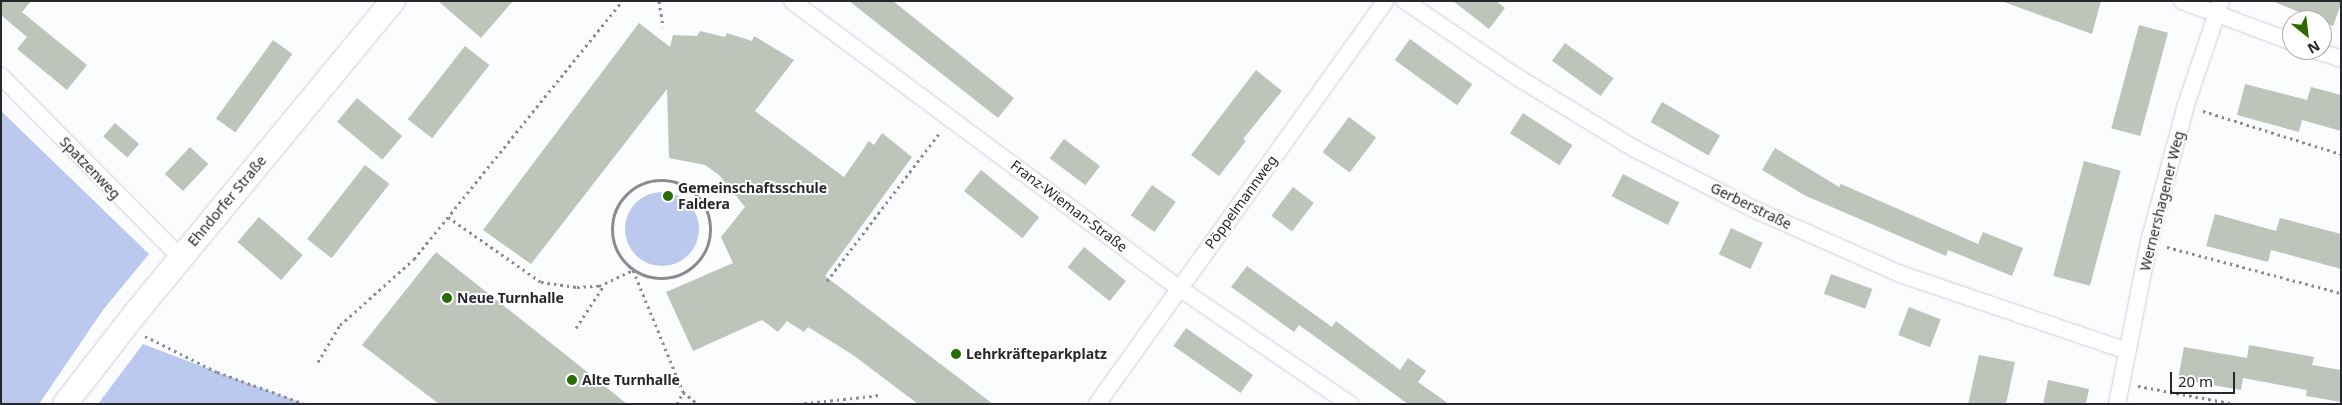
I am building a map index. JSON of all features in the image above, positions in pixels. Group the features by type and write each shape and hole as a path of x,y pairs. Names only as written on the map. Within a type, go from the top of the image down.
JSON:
{"street":[{"name":"Ehndorfer Straße","path":"64,404 125,326 393,1"},
{"name":"Franz-Wieman-Straße","path":"792,1 1179,288 1350,404"},
{"name":"Pöppelmannweg","path":"1097,404 1385,1"},
{"name":"Gerberstraße","path":"1405,1 1517,77 1635,148 1758,211 1900,274 2127,351"},
{"path":"2182,1 2218,8 2282,37"},
{"name":"Wernershagener Weg","path":"2117,404 2149,242 2186,105 2218,8"},
{"name":"Spatzenweg","path":"1,76 181,258"}],"path":[{"path":"318,362 340,325 414,259 622,1"},
{"path":"659,1 663,27"},
{"path":"2186,105 2341,154"},
{"path":"827,282 950,118"},
{"path":"633,270 647,277 663,278 692,268 702,256 710,226 703,204 687,187 672,180 654,180 638,185 620,202 611,226 613,243 621,258 633,270 683,392 698,404"},
{"path":"448,217 542,282 577,287 604,284 633,270"},
{"path":"2149,242 2341,293"},
{"path":"576,328 604,284"},
{"path":"125,326 217,372 305,404"},
{"path":"2121,383 2235,404"},
{"path":"677,404 683,392"},
{"path":"798,404 881,395"}],"shaded area":[{"path":"1,111 149,254 103,310 39,404 1,404"},
{"path":"662,192 683,198 693,208 699,229 693,250 683,260 662,266 641,260 631,250 625,229 631,208 641,198"},
{"path":"143,344 217,372 305,404 98,404"}],"building":[{"path":"1,1 31,1 22,12 87,65 67,90 17,49 27,37 1,15"},
{"path":"438,1 513,1 481,38"},
{"path":"849,1 893,1 1014,98 998,118"},
{"path":"1453,1 1496,1 1505,8 1489,29"},
{"path":"2101,1 2092,34 2004,2"},
{"path":"2272,1 2341,1 2333,26 2332,10 2294,10"},
{"path":"639,23 670,47 673,35 697,36 700,31 725,37 727,33 752,41 754,36 794,60 755,111 844,177 869,141 874,145 882,133 912,157 825,276 993,404 918,404 853,355 808,327 804,332 787,321 778,332 762,320 693,351 666,292 733,263 721,237 745,207 719,175 705,165 669,158 667,89 531,264 483,230"},
{"path":"2139,25 2168,33 2140,136 2111,128"},
{"path":"1410,39 1472,84 1457,105 1395,60"},
{"path":"273,40 292,54 235,133 216,118"},
{"path":"1565,43 1614,78 1601,96 1552,61"},
{"path":"465,46 489,65 432,138 408,119"},
{"path":"1256,70 1282,91 1243,139 1246,141 1219,176 1191,155"},
{"path":"2245,84 2307,100 2311,87 2341,95 2341,131 2302,120 2299,132 2237,115"},
{"path":"357,98 402,136 382,160 337,122"},
{"path":"1662,102 1720,136 1709,155 1650,122"},
{"path":"1523,113 1572,145 1559,165 1510,133"},
{"path":"1349,117 1376,137 1350,173 1323,152"},
{"path":"115,123 139,144 127,158 103,137"},
{"path":"1064,139 1100,166 1085,185 1050,158"},
{"path":"190,147 208,164 183,191 165,174"},
{"path":"1775,148 1839,187 1841,184 1978,244 1983,232 2023,248 2012,276 1948,250 1946,256 1806,196 1762,170"},
{"path":"2084,161 2121,171 2090,286 2053,276"},
{"path":"365,165 389,184 332,258 307,239"},
{"path":"981,170 1039,217 1022,238 964,191"},
{"path":"1623,174 1679,203 1668,225 1612,196"},
{"path":"1152,185 1176,202 1155,232 1131,215"},
{"path":"1293,187 1314,203 1292,231 1271,216"},
{"path":"2215,214 2276,231 2280,218 2341,234 2341,269 2271,250 2268,262 2206,246"},
{"path":"259,217 303,255 281,280 237,242"},
{"path":"1731,228 1763,243 1750,269 1719,254"},
{"path":"1084,247 1126,281 1110,301 1068,267"},
{"name":"Neue Turnhalle","path":"436,252 627,404 439,404 362,345"},
{"path":"1247,266 1332,327 1336,321 1400,370 1408,358 1426,371 1418,382 1449,404 1408,404 1299,325 1294,332 1231,287"},
{"path":"1831,274 1872,289 1865,309 1824,294"},
{"path":"1909,307 1941,319 1930,347 1898,335"},
{"path":"1186,328 1253,375 1241,393 1173,346"},
{"path":"2249,345 2314,357 2312,365 2341,370 2341,402 2306,396 2307,390 2243,378 2241,390 2178,379 2184,347 2247,358"},
{"path":"1979,355 2015,362 2006,404 1968,404"},
{"path":"2048,380 2089,389 2086,404 2043,404"}],"place":[{"name":"Gemeinschaftsschule Faldera","path":"668,196"},
{"name":"Neue Turnhalle","path":"447,298"},
{"name":"Lehrkräfteparkplatz","path":"956,354"},
{"name":"Alte Turnhalle","path":"572,380"}]}
